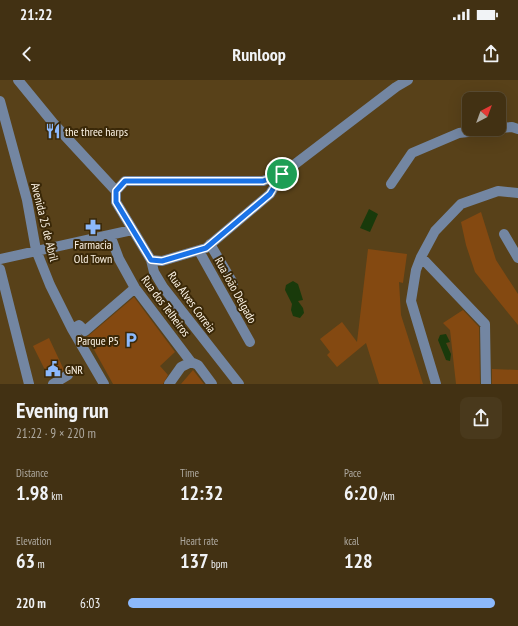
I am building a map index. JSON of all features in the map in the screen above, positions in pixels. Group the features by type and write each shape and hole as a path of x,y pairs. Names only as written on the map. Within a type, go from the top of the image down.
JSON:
{"street":[{"name":"Rua Alves Correia","path":"18,80 54,124 116,191 116,202 151,260 154,272 163,287 238,384"},
{"path":"263,181 282,174 396,87 408,80"},
{"name":"Avenida 25 de Abril","path":"0,101 27,200 36,250 50,285 72,329 104,384"},
{"path":"506,127 512,127 518,129"},
{"path":"391,184 412,153 462,134"},
{"path":"151,260 162,261 199,251 210,244 270,194 282,174"},
{"path":"116,191 125,181 263,181 270,183 273,190"},
{"path":"436,384 411,300 416,270 421,256 435,231 461,204 498,191 518,193"},
{"path":"0,259 132,230"},
{"path":"504,234 518,258"},
{"name":"Rua dos Telheiros","path":"110,235 119,259 135,288 191,362 198,365 212,384"},
{"path":"210,244 233,283"},
{"name":"Rua João Delgado","path":"199,251 250,342"},
{"path":"421,256 485,324 486,384"},
{"path":"0,269 29,384"},
{"path":"72,329 79,325 85,331 135,288"},
{"path":"169,384 181,367 191,362"},
{"path":"53,384 68,375"}],"shaded area":[{"path":"369,209 378,214 370,232 360,228"},
{"path":"293,281 298,284 303,300 298,301 303,308 304,313 300,318 293,316 291,310 292,304 285,290 286,285"},
{"path":"446,334 450,342 446,343 451,354 450,361 446,360 438,340 440,335"}],"building":[{"path":"481,212 496,260 518,294 518,325 475,272 466,245 461,222"},
{"path":"368,249 407,254 403,283 399,282 401,315 423,384 379,384 366,343 337,367 327,355 330,352 320,339 342,322 357,342"},
{"name":"Parque P5","path":"134,297 175,352 160,366 168,375 163,384 113,384 87,337"},
{"path":"463,310 479,327 480,384 456,384 450,330 443,323"},
{"path":"49,338 64,370 49,378 33,346"},
{"path":"492,369 518,370 518,384 492,384"},
{"path":"193,370 204,384 181,384"}],"place":[{"name":"the three harps","path":"53,131"},
{"name":"Farmacia Old Town","path":"93,227"},
{"name":"Parque P5","path":"131,340"},
{"name":"GNR","path":"53,369"}],"route":[{"path":"282,174 270,194 206,248 162,261 151,260 116,202 116,191 125,181 263,181 282,174"}]}
